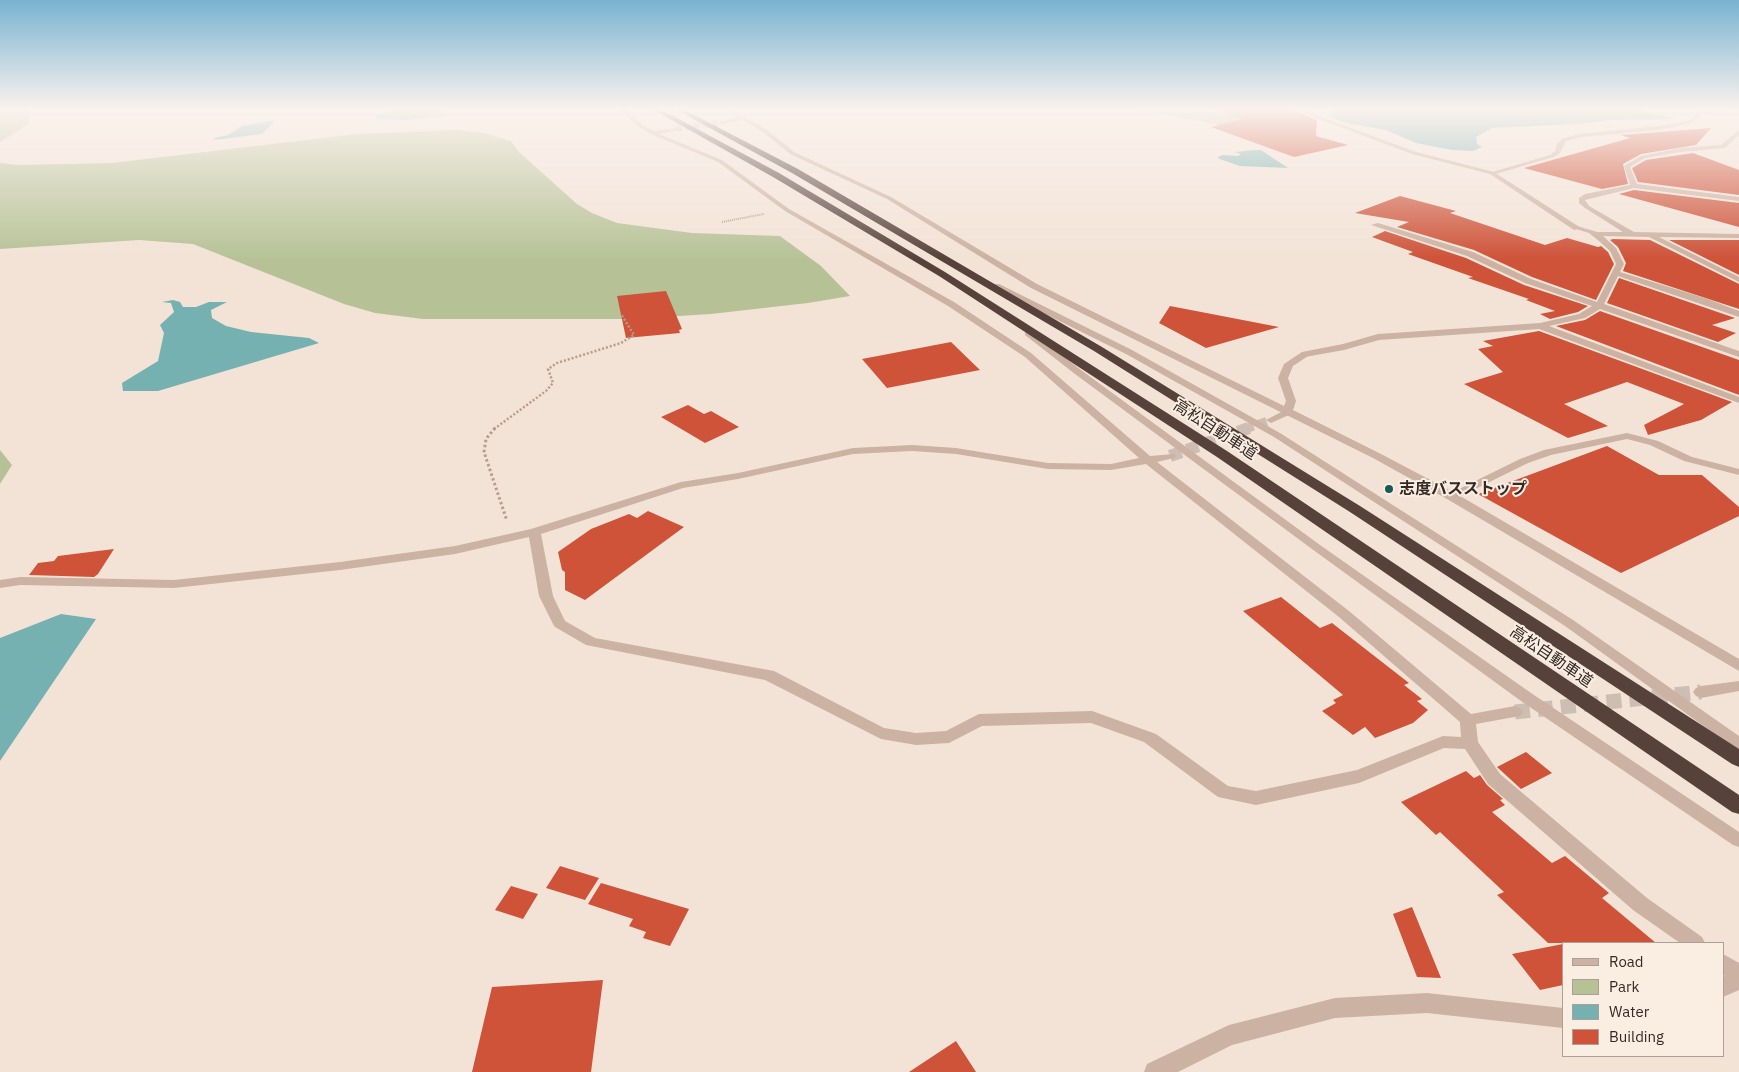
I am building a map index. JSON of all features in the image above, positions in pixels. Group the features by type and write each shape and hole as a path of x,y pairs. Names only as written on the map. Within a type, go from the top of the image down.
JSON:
{"highway":[{"name":"高松自動車道","path":"747,159 942,274 1222,454 1739,806"},
{"name":"高松自動車道","path":"772,159 981,279 1355,509 1739,759"}],"street":[{"path":"715,159 787,210 951,304 1028,355 1149,461 1344,614 1468,720 1470,743 1494,779 1640,904 1694,942"},
{"path":"805,159 889,198 1034,286 1376,456 1451,496 1739,666"},
{"path":"1438,159 1492,173 1577,228 1596,234 1739,236"},
{"path":"1492,173 1541,159"},
{"path":"1634,186 1627,166 1643,159"},
{"path":"1633,235 1587,207 1582,203 1581,199 1586,196 1634,186 1739,199"},
{"path":"1375,225 1470,254 1528,281 1739,354"},
{"path":"1271,420 1287,412 1291,401 1283,378 1289,364 1305,354 1344,347 1378,336 1540,326 1582,316 1599,306 1620,264 1613,250 1596,234"},
{"path":"1651,236 1739,280"},
{"path":"1615,274 1702,300 1739,314"},
{"path":"1540,326 1739,400"},
{"path":"1451,496 1524,461 1548,452 1627,436 1654,443 1688,459 1739,472"},
{"path":"0,584 20,581 174,584 455,550 534,532 681,485 738,476 853,451 912,448 956,451 1048,466 1110,466 1170,456"},
{"path":"534,532 546,596 560,624 591,642 768,675 881,733 916,739 949,737 979,720 1092,717 1150,738 1224,792 1256,798 1358,776 1443,742 1470,743"},
{"path":"1701,692 1739,686"},
{"path":"1468,720 1515,712"},
{"path":"1724,964 1739,974"},
{"path":"1724,987 1739,980"},
{"path":"1155,1072 1229,1035 1335,1008 1427,1003 1562,1018"}],"lane":[{"path":"981,279 1129,352 1277,435 1569,623 1739,744"},
{"path":"1011,318 1078,372 1526,697 1739,840"}],"path":[{"path":"722,222 787,210"},
{"path":"512,537 484,452 486,439 496,427 546,391 553,383 548,369 552,366 621,342 634,335 622,314"}],"green space":[{"path":"145,159 527,159 577,204 592,213 617,223 692,233 780,236 821,266 850,296 808,303 711,314 630,319 423,319 375,313 344,304 193,244 139,240 0,249 0,163 18,165 112,163"},
{"path":"0,450 12,465 0,484"}],"water":[{"path":"1220,159 1275,159 1288,168 1240,166"},
{"path":"173,300 180,302 183,307 196,307 209,302 227,302 211,310 212,318 226,326 251,332 309,338 319,343 158,391 123,391 122,383 158,361 164,333 160,325 174,312 171,303 162,302"},
{"path":"61,614 96,619 0,761 0,638"}],"building":[{"path":"1556,159 1632,159 1623,164 1628,184 1602,189 1524,168"},
{"path":"1709,159 1739,170 1739,195 1638,182 1632,168 1646,160"},
{"path":"1634,190 1739,203 1739,227 1619,194"},
{"path":"1400,196 1456,211 1450,213 1545,245 1567,238 1598,247 1601,246 1608,252 1614,264 1596,300 1532,277 1474,250 1397,227 1409,222 1355,213"},
{"path":"1385,231 1466,258 1524,285 1588,306 1578,312 1550,319 1540,314 1555,311 1526,300 1529,299 1468,278 1473,277 1408,254 1413,252 1372,237"},
{"path":"1610,240 1650,240 1739,284 1739,309 1623,271 1626,263 1618,247"},
{"path":"1669,240 1739,240 1739,275"},
{"path":"1619,278 1735,318 1712,325 1736,333 1718,342 1607,303"},
{"path":"666,291 682,329 679,330 680,333 626,338 617,296"},
{"path":"1170,306 1279,327 1206,348 1159,323"},
{"path":"1600,311 1739,360 1739,395 1556,326 1585,320"},
{"path":"1539,331 1732,402 1701,420 1648,435 1644,425 1684,404 1627,382 1564,404 1608,426 1568,438 1464,384 1503,372 1478,349 1493,346 1483,341"},
{"path":"951,342 980,370 887,388 862,359"},
{"path":"688,405 704,414 711,411 739,427 705,443 661,417"},
{"path":"1607,446 1659,475 1702,475 1739,507 1739,516 1621,573 1478,494"},
{"path":"648,511 684,527 585,600 565,590 565,572 562,570 558,552 591,529 629,514 637,518"},
{"path":"114,549 98,574 94,577 29,575 38,563 54,561 58,556"},
{"path":"1281,597 1320,628 1332,623 1409,683 1404,685 1422,699 1417,701 1428,710 1413,723 1375,738 1365,727 1353,735 1322,711 1336,703 1333,700 1343,695 1243,611"},
{"path":"1526,752 1552,773 1521,789 1497,767"},
{"path":"1466,771 1474,778 1480,775 1487,785 1503,799 1500,800 1505,805 1492,812 1552,863 1565,856 1609,893 1602,898 1655,942 1548,943 1497,895 1504,892 1440,832 1436,835 1401,802"},
{"path":"560,866 599,878 585,900 546,888"},
{"path":"601,883 689,909 670,946 643,938 646,932 629,926 633,919 588,904"},
{"path":"511,886 538,894 523,919 495,910"},
{"path":"1412,907 1441,978 1417,977 1393,914"},
{"path":"1562,944 1562,985 1540,990 1512,954"},
{"path":"603,980 591,1072 472,1072 492,987"},
{"path":"956,1041 976,1072 909,1072"}],"tunnel":[{"path":"1245,429 1271,420"},
{"path":"1170,456 1249,428"},
{"path":"1515,712 1701,692"}],"place":[{"name":"志度バスストップ","path":"1389,489"}]}
